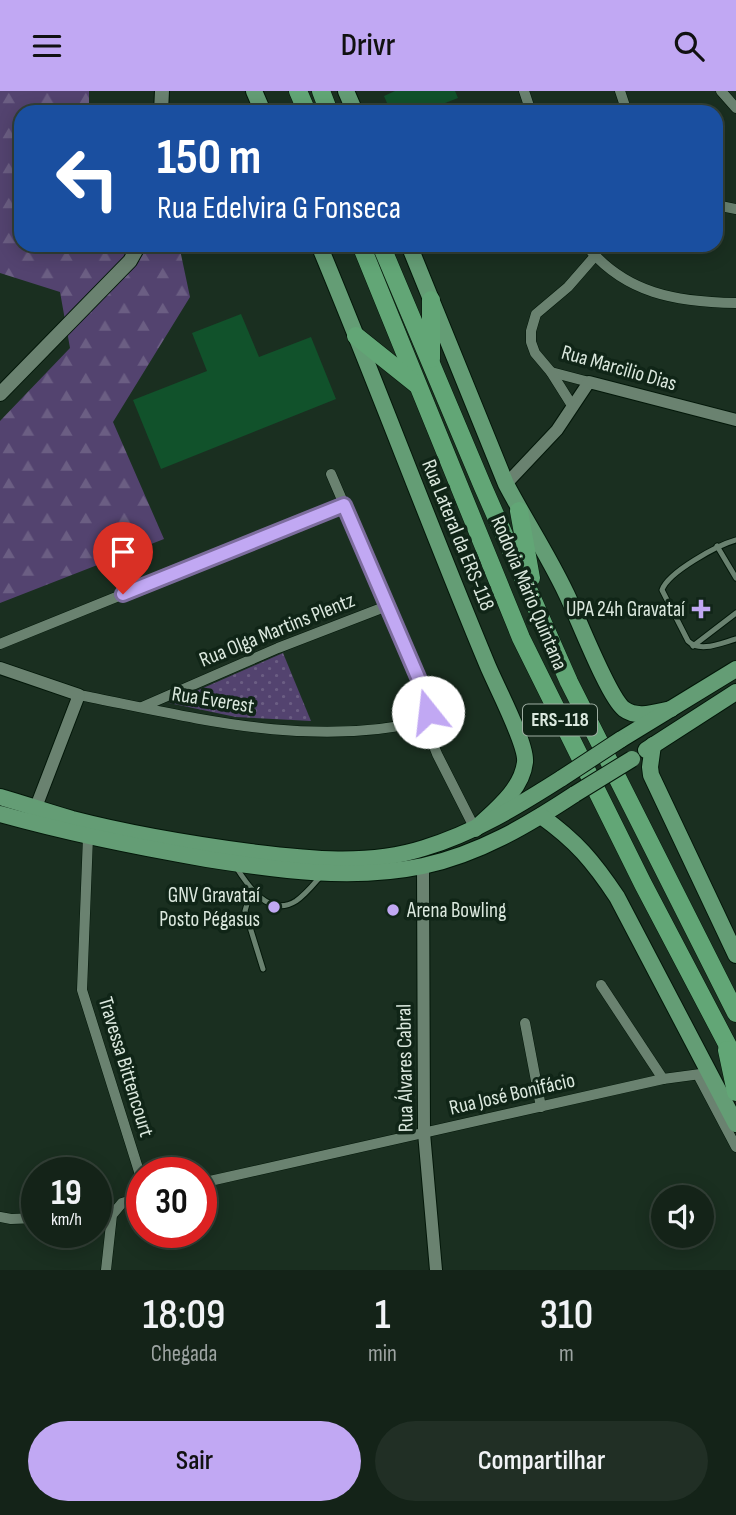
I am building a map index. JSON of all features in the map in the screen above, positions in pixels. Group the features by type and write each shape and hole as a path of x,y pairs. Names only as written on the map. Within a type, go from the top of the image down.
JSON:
{"highway":[{"name":"Rodovia Mário Quintana","path":"364,252 521,638 546,692 736,1061"},
{"name":"Rodovia Mário Quintana","path":"384,252 569,683 736,1013"},
{"path":"431,300 431,366"},
{"path":"356,336 418,386"},
{"path":"519,512 536,605"},
{"path":"711,965 736,983"},
{"path":"726,1043 736,1092"}],"main road":[{"path":"0,394 130,261 135,252"},
{"name":"Rua Lateral da ERS-118","path":"322,252 470,623 520,739 526,761 520,779 510,794 475,829"},
{"path":"412,252 506,484 519,512 566,591 611,692 623,709 642,714 671,709"},
{"path":"0,797 95,824 222,848 299,858 372,858 423,849 505,814 736,669"},
{"path":"0,814 88,837 279,870 374,872 423,866 515,832 736,692"},
{"path":"653,745 651,775 736,955"},
{"path":"541,816 579,846 595,863 617,897 703,1074 736,1124"}],"street":[{"path":"720,91 736,108"},
{"path":"591,252 626,280 664,296 736,303"},
{"name":"Rua Marcilio Dias","path":"595,257 568,286 543,306 532,322 531,342 535,353 551,372 736,421"},
{"path":"551,372 573,407"},
{"path":"506,484 542,448 589,381"},
{"path":"331,474 426,696 428,712 424,721 437,754 475,829"},
{"path":"0,644 344,505"},
{"name":"Rua Olga Martins Plentz","path":"142,708 278,648 387,607"},
{"name":"Rua Everest","path":"0,668 79,695 281,730 376,731 424,721"},
{"path":"36,807 79,695"},
{"path":"712,707 736,702"},
{"name":"Travessa Bittencourt","path":"88,837 82,990 134,1157"},
{"name":"Rua Álvares Cabral","path":"423,866 424,1133 436,1270"},
{"path":"601,985 663,1079"},
{"path":"525,1023 541,1107"},
{"path":"703,1074 736,1147"},
{"name":"Rua José Bonifácio","path":"217,1179 663,1079 703,1074"},
{"path":"112,1215 126,1202"},
{"path":"0,1217 21,1219"},
{"path":"106,1270 108,1248"}],"lane":[{"path":"736,540 717,546 667,580 662,590 693,646 706,647 736,639"},
{"path":"717,546 736,578"},
{"path":"693,646 736,613"},
{"path":"234,863 251,890 270,904 283,906 296,901 325,873"},
{"path":"251,890 245,911 263,969"}],"green space":[{"path":"0,91 89,91 89,105 14,105 14,252 180,252 190,297 113,422 164,539 0,603 0,421 70,348 60,292 0,273"},
{"path":"283,653 311,721 236,717 169,703"}],"building":[{"path":"395,91 455,91 458,98 440,105 388,105 384,96"},
{"path":"241,314 259,357 311,337 336,399 161,469 133,400 207,371 192,333"}],"place":[{"name":"UPA 24h Gravataí","path":"701,609"},
{"name":"GNV Gravataí Posto Pégasus","path":"274,907"},
{"name":"Arena Bowling","path":"393,910"}],"route":[{"path":"123,594 344,505 426,696 428,712"}]}
